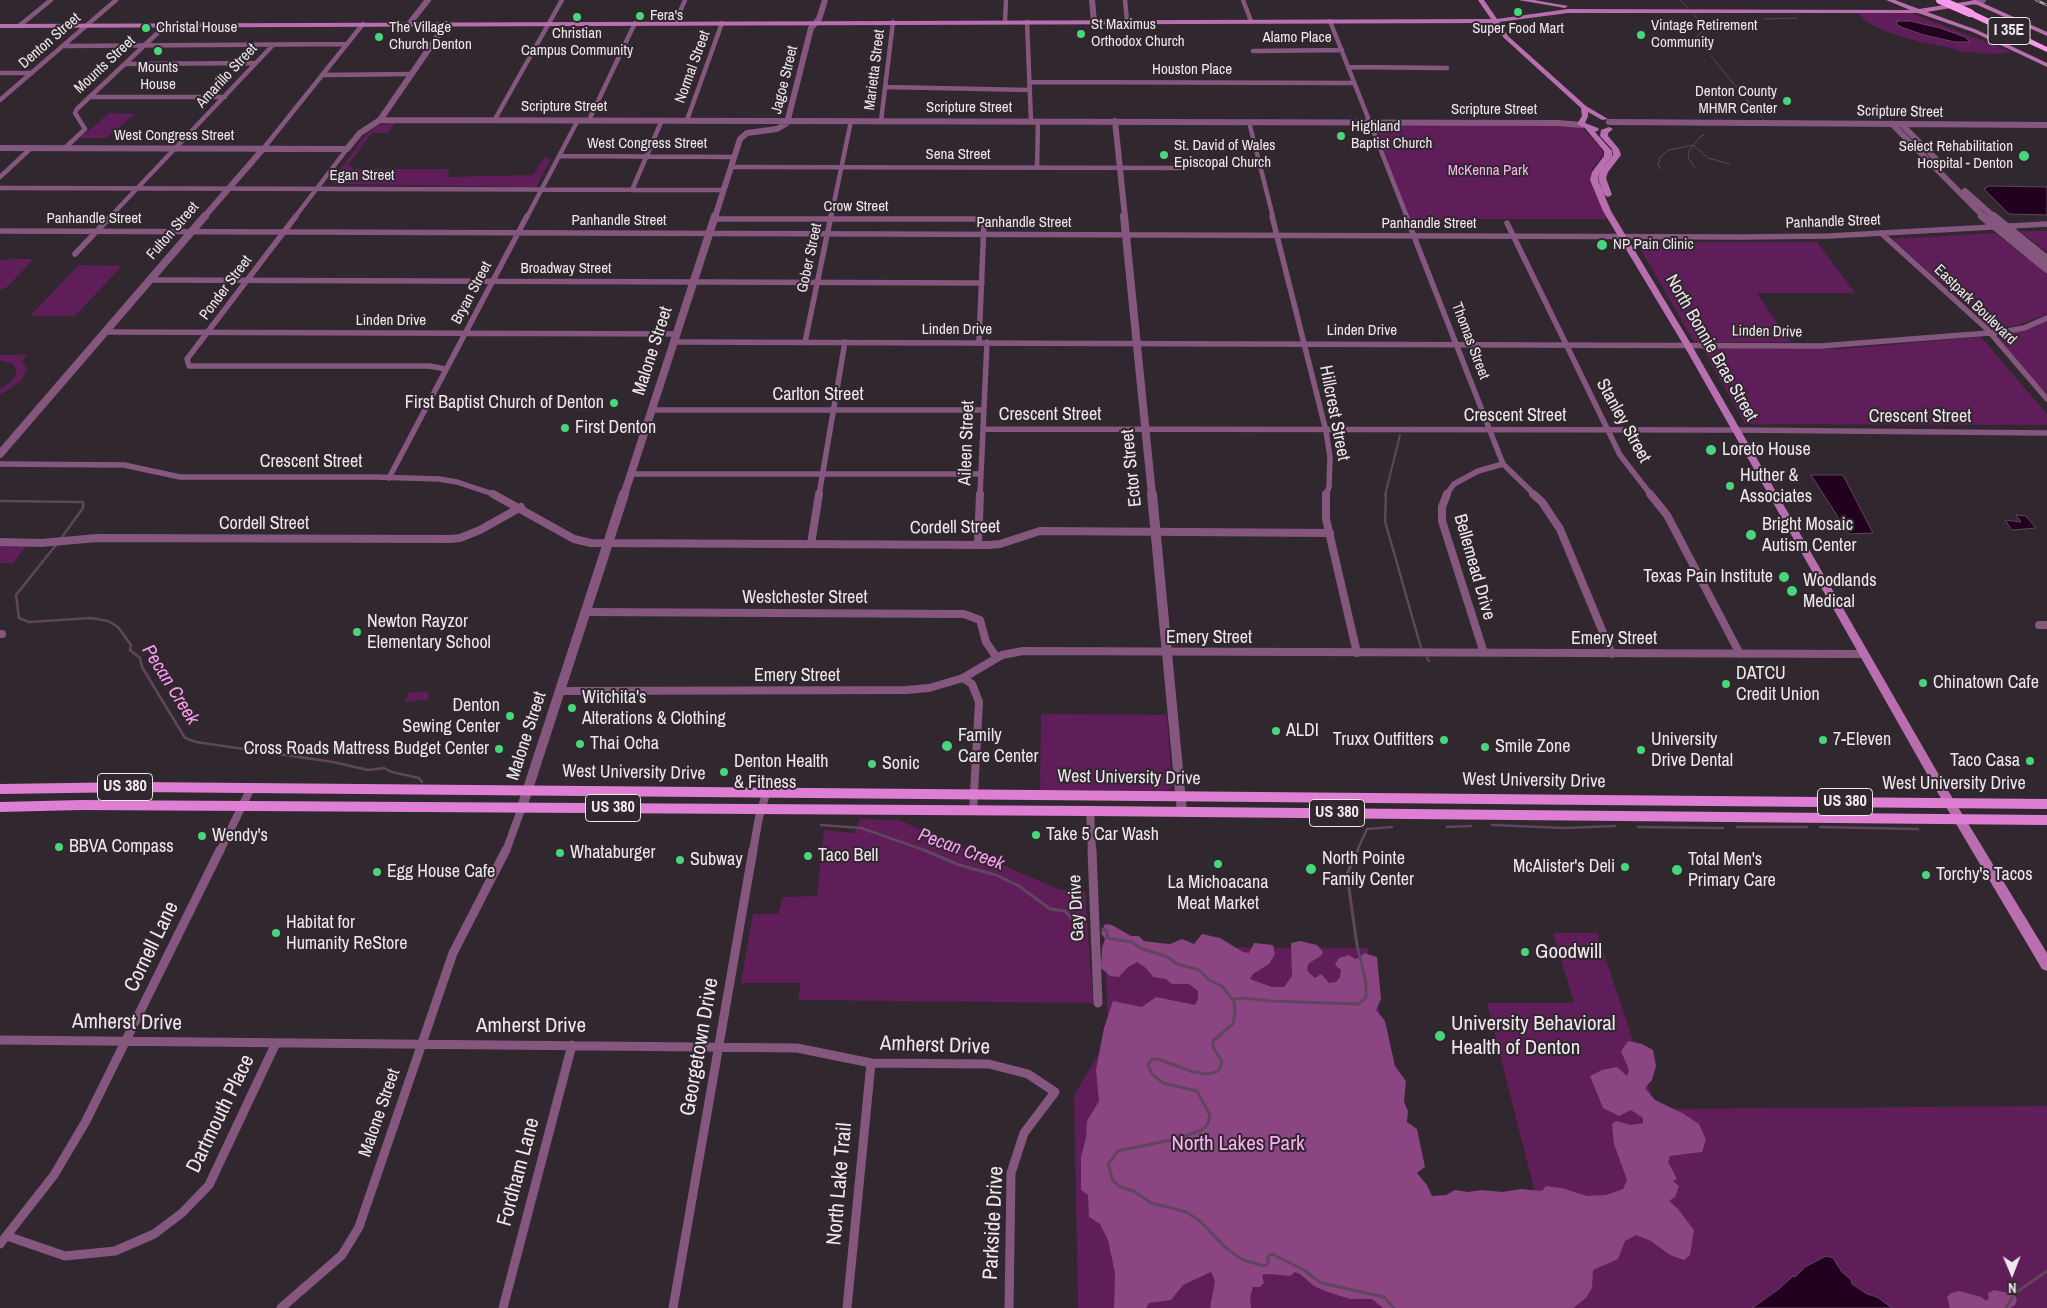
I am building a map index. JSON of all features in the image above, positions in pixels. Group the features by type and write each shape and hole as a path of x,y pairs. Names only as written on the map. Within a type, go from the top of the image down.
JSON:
{"highway":[{"name":"I 35E","path":"1940,0 1974,12 2047,50"},
{"path":"1950,0 2047,44"}],"main road":[{"path":"1481,0 1506,37 1584,107 1608,124"},
{"path":"1521,0 1568,9 1877,11 1921,11 1973,1 2047,34"},
{"path":"1889,0 1974,31 2047,64"},
{"path":"0,26 1494,21 1520,19 1568,9"},
{"path":"1584,107 1586,112 1584,123"},
{"path":"1584,123 1591,118 1608,124"},
{"path":"1584,123 1598,130 1608,124"},
{"name":"North Bonnie Brae Street","path":"1584,123 1608,150 1608,156 1596,172 1594,180 1607,210 1688,344 1949,803 1960,818 2047,965"},
{"name":"North Bonnie Brae Street","path":"1608,124 1604,136 1615,149 1617,155 1604,172 1602,178 1603,186 1610,198 1613,218"},
{"name":"West University Drive","path":"0,789 85,787 528,790 766,794 2047,804"},
{"path":"1615,801 1621,816"},
{"name":"West University Drive","path":"0,807 81,805 974,810 2047,820"}],"street":[{"path":"19,26 51,0"},
{"name":"Denton Street","path":"0,100 116,0"},
{"path":"409,24 428,0"},
{"path":"495,119 562,0"},
{"path":"675,23 685,0"},
{"path":"816,22 821,0"},
{"path":"816,22 825,0"},
{"path":"1005,22 1006,0"},
{"path":"1092,0 1094,22"},
{"path":"1125,0 1127,22"},
{"path":"1243,0 1250,21"},
{"path":"1973,1 1983,0"},
{"name":"Thomas Street","path":"1330,21 1503,464 1534,493 1556,522 1612,654"},
{"name":"Jagoe Street","path":"740,139 752,132 781,128 789,121 811,28 816,22"},
{"name":"Marietta Street","path":"881,121 893,22"},
{"path":"1027,22 1029,82 1037,168"},
{"path":"589,120 636,23"},
{"name":"Normal Street","path":"687,120 711,49 722,23"},
{"name":"Fulton Street","path":"0,454 263,149 363,24"},
{"name":"Ponder Street","path":"446,24 380,120 360,133 347,149 187,359 189,366 429,366 446,369"},
{"name":"Mounts Street","path":"65,148 85,129 75,113 89,97 166,25"},
{"path":"63,46 348,44"},
{"name":"Amarillo Street","path":"75,254 273,45"},
{"name":"Alamo Place","path":"1253,51 1342,50"},
{"path":"125,64 256,63"},
{"path":"1349,67 1447,68"},
{"path":"0,73 32,73"},
{"path":"323,75 412,74"},
{"name":"Houston Place","path":"1029,82 1354,82"},
{"path":"885,87 1030,90"},
{"path":"89,97 225,96"},
{"name":"Scripture Street","path":"380,120 1584,123"},
{"name":"Bryan Street","path":"389,478 578,120"},
{"path":"632,190 662,120"},
{"name":"Gober Street","path":"805,342 851,121"},
{"name":"Ector Street","path":"1115,121 1168,652 1182,812"},
{"name":"Hillcrest Street","path":"1249,122 1326,431 1330,457 1325,503 1326,519 1357,653"},
{"name":"Scripture Street","path":"1608,124 2047,126"},
{"path":"1892,124 1993,226 2047,269"},
{"path":"1902,124 1983,208 2047,259"},
{"name":"Malone Street","path":"281,1308 342,1255 359,1227 453,953 509,845 561,691 740,139"},
{"name":"West Congress Street","path":"0,148 347,149"},
{"path":"0,177 32,148"},
{"name":"West Congress Street","path":"559,156 734,157"},
{"name":"Sena Street","path":"731,167 1185,168"},
{"path":"1938,171 1946,171"},
{"name":"Egan Street","path":"0,188 723,190"},
{"name":"Crow Street","path":"714,219 980,220 984,223 984,235"},
{"name":"Stanley Street","path":"1507,223 1620,455 1667,515 1740,654"},
{"name":"Panhandle Street","path":"0,231 1126,236 1829,236 2047,224"},
{"name":"Eastpark Boulevard","path":"1881,233 1990,333 2047,399"},
{"name":"Aileen Street","path":"978,544 984,410 982,283 984,235"},
{"name":"Broadway Street","path":"149,280 982,283"},
{"name":"Linden Drive","path":"104,332 465,333 805,342 1822,346 1990,333 2024,328 2047,318"},
{"path":"811,544 845,342"},
{"name":"Carlton Street","path":"652,410 984,410"},
{"name":"Crescent Street","path":"983,429 1326,431 1737,430 2047,433"},
{"name":"Crescent Street","path":"0,464 124,465 174,476 188,477 389,478 457,482 490,492 521,507 574,539 583,542 609,544"},
{"name":"Bellemead Drive","path":"1484,653 1442,522 1442,507 1446,494 1454,484 1478,471 1503,464"},
{"path":"631,474 981,474"},
{"name":"Cordell Street","path":"0,542 40,543 97,538 450,539 480,530 521,507"},
{"name":"Cordell Street","path":"609,544 1000,544 1040,531 1330,533"},
{"name":"Westchester Street","path":"586,612 964,614 980,620 986,642 997,658"},
{"name":"Emery Street","path":"561,691 879,691 929,688 963,678 997,658 1023,651 1864,654"},
{"path":"963,678 972,684 980,702 974,810"},
{"name":"Cornell Lane","path":"3,1240 54,1175 86,1121 251,788"},
{"name":"Georgetown Drive","path":"672,1308 720,1046 760,810 766,794"},
{"name":"Gay Drive","path":"1090,811 1098,1003"},
{"name":"Amherst Drive","path":"0,1040 797,1048 871,1063 990,1064 1028,1074 1055,1092"},
{"name":"Dartmouth Place","path":"3,1240 66,1256 90,1255 114,1251 154,1234 182,1214 209,1185 276,1043"},
{"name":"Fordham Lane","path":"503,1308 572,1045"},
{"name":"North Lake Trail","path":"848,1308 871,1063"},
{"name":"Parkside Drive","path":"1009,1308 1011,1173 1024,1133 1055,1092"}],"green space":[{"path":"1857,12 1911,13 2012,52 1994,54 1956,51 1956,49 1920,42 1884,31 1867,22"},
{"path":"109,113 135,114 106,138 80,138"},
{"path":"396,122 387,133 372,133 348,165 354,166 352,169 450,169 446,177 533,175 544,157 551,159 536,187 335,184 331,182 366,134 378,126"},
{"name":"McKenna Park","path":"1369,122 1575,126 1582,128 1603,150 1603,155 1592,169 1590,181 1608,219 1408,219"},
{"path":"2020,231 2047,231 2047,252"},
{"path":"1995,233 2047,273 2047,314 2015,326 1992,327 1892,239"},
{"path":"1817,242 1855,293 1757,293 1790,342 1694,342 1637,243"},
{"path":"34,259 7,287 0,290 0,261"},
{"path":"79,265 122,266 75,316 30,316"},
{"path":"2047,321 2047,394 1998,338 1999,334 2024,331"},
{"path":"1981,337 2047,414 2047,425 1745,424 1702,347 1841,349"},
{"path":"0,355 27,355 22,361 27,368 22,380 0,395 0,389 12,381 17,373 14,365 0,360"},
{"path":"582,396 604,396 600,407 595,407 593,410 575,411"},
{"path":"0,546 26,546 13,563 0,563"},
{"path":"428,692 430,696 426,700 405,702 408,693"},
{"path":"1041,714 1167,715 1172,787 1167,791 1040,790"},
{"path":"860,819 899,820 1060,890 1085,891 1093,1003 798,1000 801,983 741,983 753,914 778,914 783,897 817,896 824,830 854,833"},
{"path":"1105,924 1112,925 1131,936 1139,936 1144,941 1159,943 1170,944 1182,939 1194,944 1202,934 1220,938 1243,952 1249,953 1254,943 1273,945 1275,954 1269,964 1253,974 1250,979 1272,987 1284,987 1292,976 1291,943 1300,941 1317,945 1323,952 1321,956 1309,963 1308,972 1315,978 1321,974 1329,983 1336,982 1340,977 1341,970 1335,965 1339,958 1349,955 1355,959 1364,953 1377,957 1381,999 1376,1010 1385,1021 1395,1066 1406,1081 1404,1102 1408,1111 1407,1122 1417,1129 1425,1167 1417,1173 1427,1185 1432,1196 1446,1195 1455,1190 1468,1192 1482,1190 1502,1192 1521,1189 1542,1191 1546,1186 1562,1188 1587,1196 1606,1195 1623,1189 1627,1180 1614,1144 1612,1124 1616,1121 1631,1125 1643,1123 1643,1118 1631,1110 1619,1116 1603,1108 1590,1076 1602,1070 1617,1067 1627,1076 1629,1070 1621,1051 1628,1041 1642,1044 1653,1050 1656,1066 1652,1080 1645,1088 1655,1100 1684,1114 1699,1124 1706,1140 1702,1152 1670,1156 1668,1162 1677,1179 1673,1181 1679,1186 1675,1197 1669,1201 1678,1209 1694,1230 1690,1255 1684,1260 1670,1255 1651,1241 1636,1235 1625,1241 1618,1259 1593,1270 1592,1288 1586,1298 1573,1308 1383,1308 1372,1299 1350,1299 1325,1291 1314,1286 1295,1272 1290,1276 1262,1275 1264,1283 1260,1287 1253,1287 1250,1297 1251,1308 1210,1308 1215,1281 1211,1272 1183,1285 1171,1300 1149,1303 1146,1308 1114,1308 1115,1273 1108,1240 1100,1224 1089,1217 1088,1195 1081,1190 1081,1157 1086,1138 1087,1121 1099,1101 1096,1070 1104,1028 1113,1001 1142,1007 1156,997 1195,1005 1198,999 1198,991 1189,984 1172,984 1166,979 1153,977 1146,968 1137,962 1128,967 1119,977 1110,976 1101,968 1102,948 1105,939 1101,933"},
{"name":"North Lakes Park","path":"1553,933 1597,933 1656,1109 2047,1106 2047,1308 1078,1308 1074,1095 1104,1045 1108,1027 1105,947 1367,948 1417,1204 1538,1205 1487,1003 1574,1003"},
{"path":"1994,1290 2014,1294 2017,1299 2015,1305 2010,1308 1950,1308 1947,1297 1951,1293 1959,1291 1981,1297 1986,1301 1989,1298 1988,1293"}],"shaded area":[{"path":"1898,21 1910,21 1940,28 1965,37 1970,42 1955,42 1924,35 1901,27 1896,24"},
{"path":"1989,186 2047,187 2047,215 2009,214 1984,189"},
{"path":"1811,475 1843,475 1873,533 1849,534"},
{"path":"2016,515 2026,516 2036,528 2012,530 2005,520 2021,522"},
{"path":"1826,1256 1833,1258 1842,1272 1851,1280 1852,1284 1867,1294 1877,1297 1892,1308 1752,1308 1779,1289 1793,1276 1795,1277 1805,1267"}],"waterway":[{"path":"1680,0 1687,7"},
{"path":"1692,12 1703,26 1704,30 1697,36 1708,52"},
{"path":"1764,19 1797,18"},
{"path":"1710,55 1713,58"},
{"path":"1714,60 1765,121"},
{"path":"1693,145 1704,135"},
{"path":"1661,169 1658,164 1661,156 1669,150 1693,145"},
{"path":"1693,145 1708,158 1730,164"},
{"path":"1693,145 1689,151 1688,157 1695,168"},
{"path":"1385,495 1400,435"},
{"path":"1386,494 1385,521 1421,648"},
{"name":"Pecan Creek","path":"0,501 83,502 83,508 62,537"},
{"name":"Pecan Creek","path":"56,545 16,595 19,618 29,622 91,618 108,621 118,627 131,645 130,650 140,658 142,667 185,738 196,742 333,762 368,770 384,768 392,772 419,778 422,782"},
{"name":"Pecan Creek","path":"821,825 861,828 927,851"},
{"path":"1492,825 1566,828 1615,826"},
{"path":"1447,827 1471,826"},
{"path":"1357,851 1367,829 1392,827"},
{"path":"1638,827 1723,828"},
{"path":"1737,827 1807,827"},
{"path":"1820,827 1918,829"},
{"name":"Pecan Creek","path":"924,850 959,865 996,875 1019,886 1050,909 1065,911 1074,921 1083,924"},
{"path":"1232,999 1245,998 1270,1001 1358,1004 1366,998 1366,983 1357,945 1347,874 1358,850"},
{"name":"Pecan Creek","path":"1103,929 1107,931 1107,938 1132,942 1140,948 1168,957 1177,964 1199,970 1209,980 1222,986 1234,1002 1235,1012 1233,1024 1213,1041 1213,1047 1222,1062 1219,1070 1216,1072 1208,1074 1193,1072 1158,1059 1151,1060 1148,1065 1152,1074 1163,1083 1197,1091 1210,1115 1208,1124 1202,1130 1176,1139 1118,1151 1108,1164 1113,1181 1120,1187 1134,1191 1151,1203 1186,1212 1200,1221 1227,1249 1243,1260 1264,1266 1268,1264 1268,1256 1272,1254 1304,1270 1321,1283 1384,1297 1394,1308"},
{"path":"2006,1308 2014,1294 2047,1271"}],"railway":[{"path":"2036,0 2047,5"}],"place":[{"name":"Super Food Mart","path":"1518,12"},
{"name":"Fera's","path":"640,16"},
{"name":"Christian Campus Community","path":"577,17"},
{"name":"Christal House","path":"146,28"},
{"name":"St Maximus Orthodox Church","path":"1081,34"},
{"name":"Vintage Retirement Community","path":"1641,35"},
{"name":"The Village Church Denton","path":"379,37"},
{"name":"Mounts House","path":"158,51"},
{"name":"Denton County MHMR Center","path":"1787,101"},
{"name":"Highland Baptist Church","path":"1341,136"},
{"name":"St. David of Wales Episcopal Church","path":"1164,155"},
{"name":"Select Rehabilitation Hospital - Denton","path":"2024,156"},
{"name":"NP Pain Clinic","path":"1602,245"},
{"name":"First Baptist Church of Denton","path":"614,403"},
{"name":"First Denton","path":"565,428"},
{"name":"Loreto House","path":"1711,450"},
{"name":"Huther & Associates","path":"1730,486"},
{"name":"Bright Mosaic Autism Center","path":"1751,535"},
{"name":"Texas Pain Institute","path":"1784,577"},
{"name":"Woodlands Medical","path":"1792,591"},
{"name":"Newton Rayzor Elementary School","path":"357,632"},
{"name":"Chinatown Cafe","path":"1923,683"},
{"name":"DATCU Credit Union","path":"1726,684"},
{"name":"Witchita's Alterations & Clothing","path":"572,708"},
{"name":"Denton Sewing Center","path":"510,716"},
{"name":"ALDI","path":"1276,731"},
{"name":"Truxx Outfitters","path":"1444,740"},
{"name":"7-Eleven","path":"1823,740"},
{"name":"Thai Ocha","path":"580,744"},
{"name":"Family Care Center","path":"947,746"},
{"name":"Smile Zone","path":"1485,747"},
{"name":"Cross Roads Mattress Budget Center","path":"499,749"},
{"name":"University Drive Dental","path":"1641,750"},
{"name":"Taco Casa","path":"2030,761"},
{"name":"Sonic","path":"872,764"},
{"name":"Denton Health & Fitness","path":"724,772"},
{"name":"Take 5 Car Wash","path":"1036,835"},
{"name":"Wendy's","path":"202,836"},
{"name":"BBVA Compass","path":"59,847"},
{"name":"Whataburger","path":"560,853"},
{"name":"Taco Bell","path":"808,856"},
{"name":"Subway","path":"680,860"},
{"name":"La Michoacana Meat Market","path":"1218,864"},
{"name":"McAlister's Deli","path":"1625,867"},
{"name":"North Pointe Family Center","path":"1311,869"},
{"name":"Total Men's Primary Care","path":"1677,870"},
{"name":"Egg House Cafe","path":"377,872"},
{"name":"Torchy's Tacos","path":"1926,875"},
{"name":"Habitat for Humanity ReStore","path":"276,933"},
{"name":"Goodwill","path":"1525,952"},
{"name":"University Behavioral Health of Denton","path":"1440,1036"}]}
